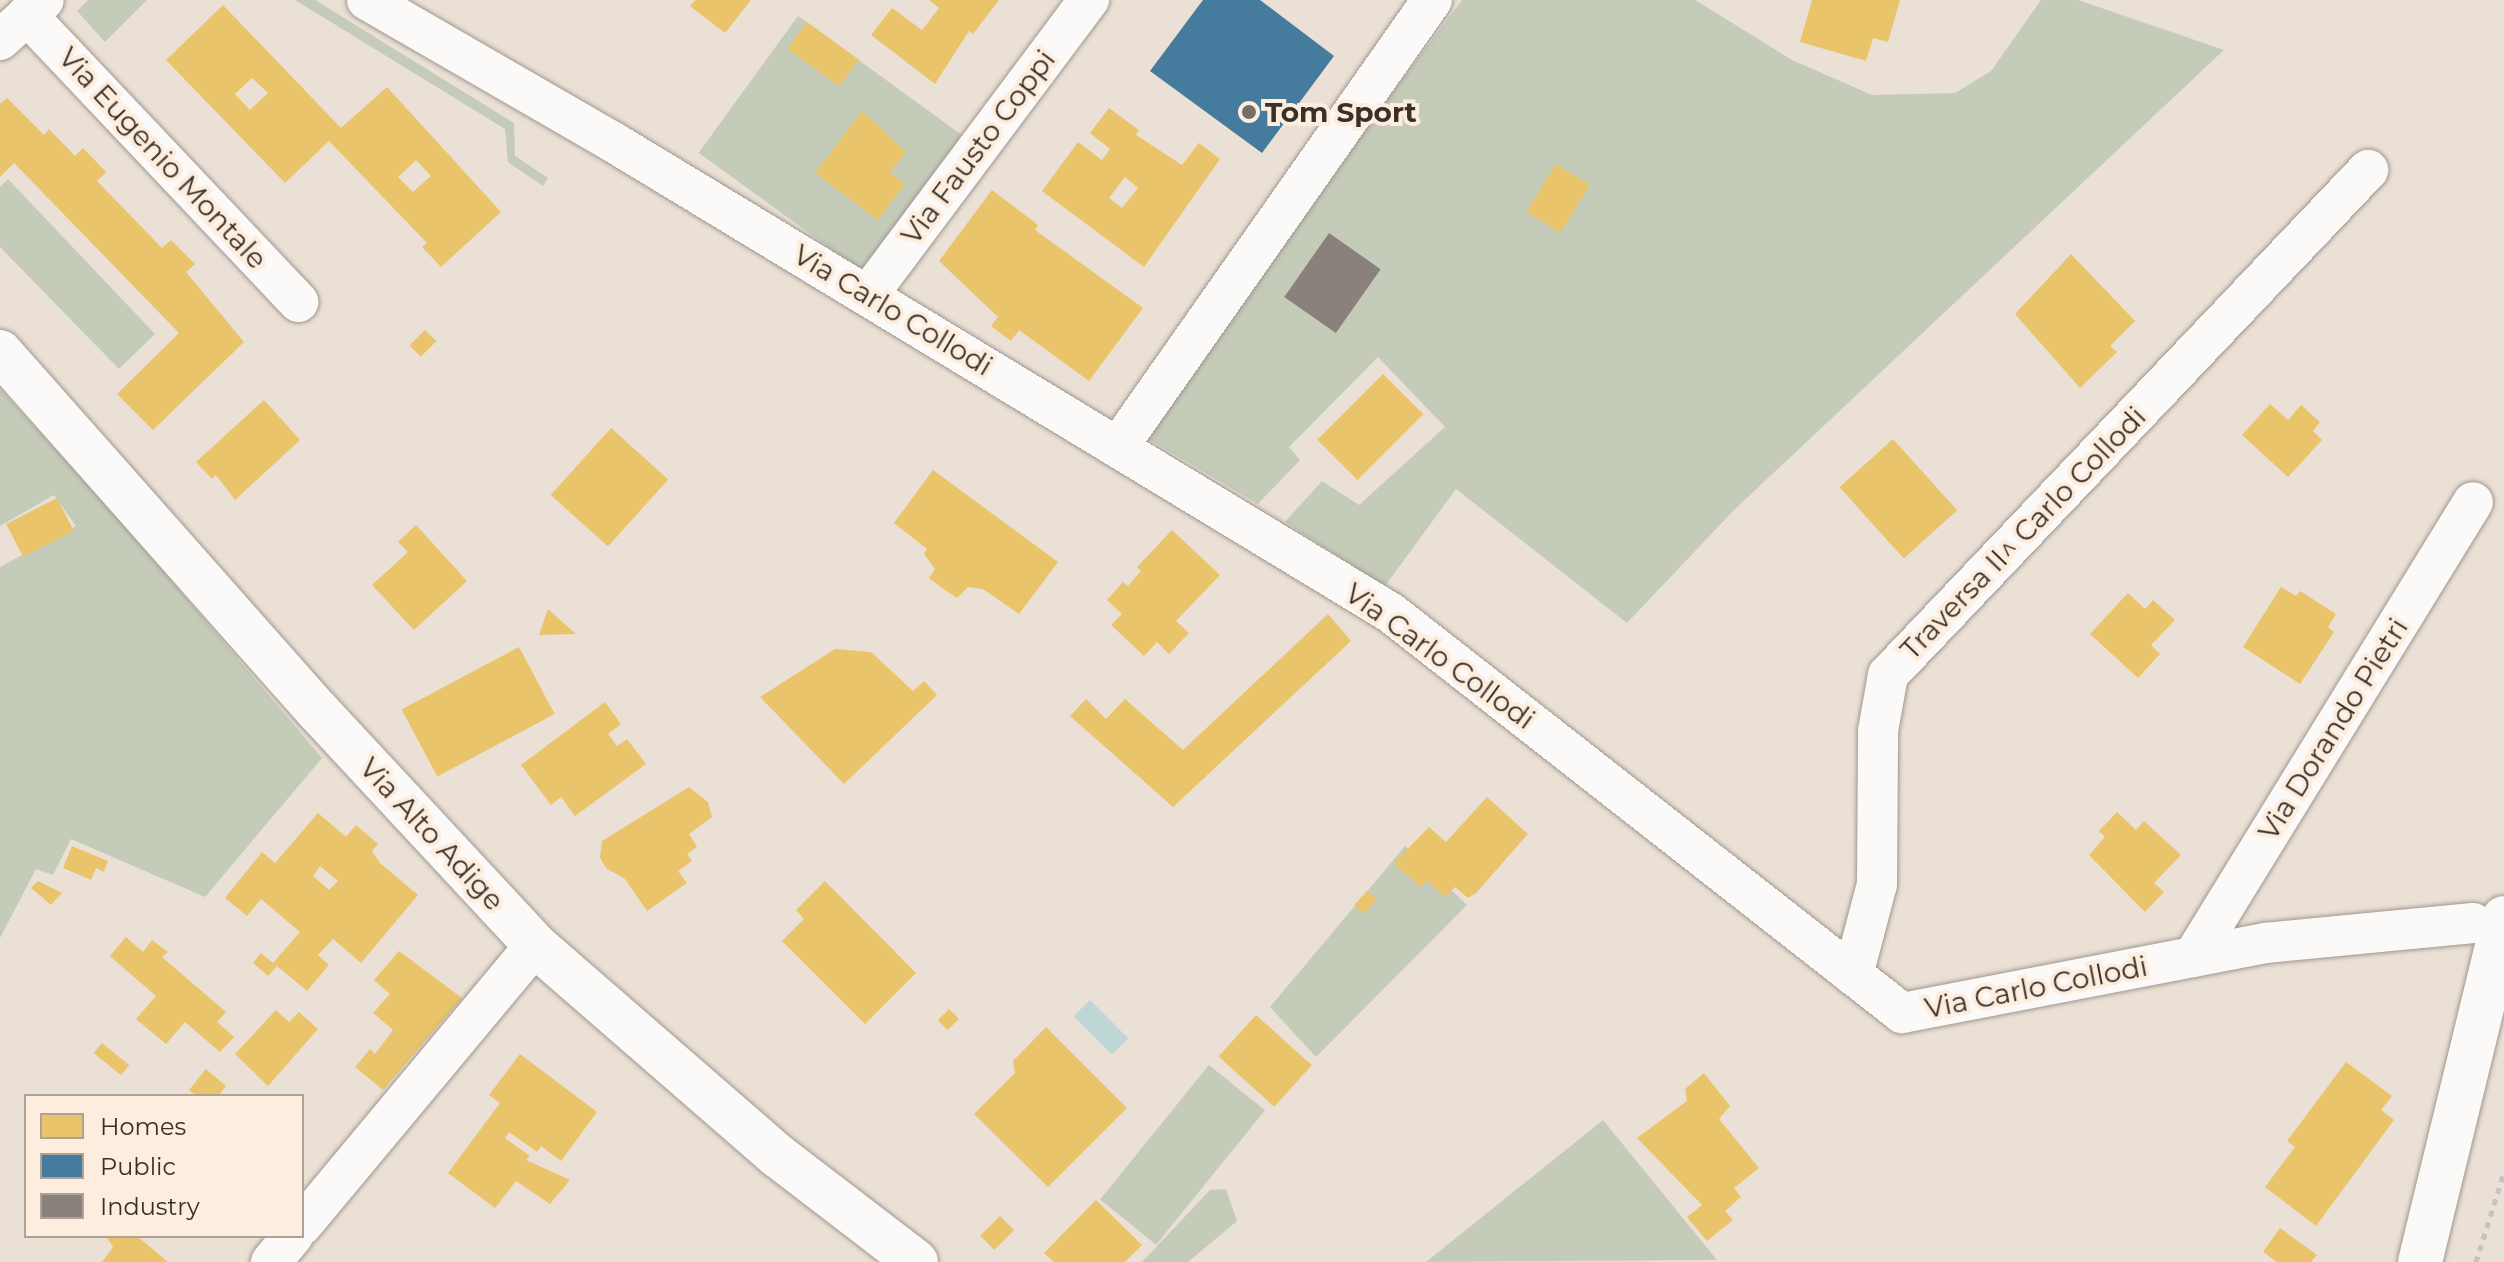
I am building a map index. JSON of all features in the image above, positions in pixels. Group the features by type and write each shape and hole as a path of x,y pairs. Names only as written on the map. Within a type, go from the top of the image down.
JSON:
{"street":[{"name":"Via Carlo Collodi","path":"367,0 868,295 1391,613 1902,1013 2265,943 2489,921"},
{"name":"Via Fausto Coppi","path":"868,295 1089,0"},
{"path":"1118,447 1432,0"},
{"name":"Via Eugenio Montale","path":"24,18 298,302"},
{"name":"Traversa II^ Carlo Collodi","path":"1853,975 1877,884 1878,731 1888,675 2368,170"},
{"name":"Via Alto Adige","path":"0,352 316,709 535,945 778,1156 916,1262"},
{"name":"Via Dorando Pietri","path":"2193,957 2473,502"},
{"path":"2420,1262 2489,921"},
{"path":"304,1223 535,945"},
{"path":"271,1262 291,1238"}],"path":[{"path":"2476,1262 2504,1172"}],"green space":[{"path":"88,0 147,0 105,42 77,11"},
{"path":"295,0 315,0 514,123 515,156 548,178 543,186 508,162 505,129"},
{"path":"1462,0 1695,0 1792,60 1872,95 1955,93 1991,71 2041,0 2078,0 2224,50 1733,511 1627,623 1456,489 1385,586 1285,522 1322,481 1359,505 1445,427 1378,357 1289,447 1300,460 1258,504 1137,432"},
{"path":"798,16 961,135 862,271 699,153"},
{"path":"8,179 155,334 119,369 0,247 0,187"},
{"path":"0,389 112,511 322,758 205,897 71,839 53,875 36,869 0,938 0,567 76,526 54,495 0,526"},
{"path":"1405,846 1467,905 1316,1057 1270,1007"},
{"path":"1209,1065 1265,1110 1156,1245 1100,1199"},
{"path":"1603,1120 1717,1260 1426,1262"},
{"path":"1226,1189 1237,1221 1188,1262 1142,1262 1210,1190"}],"water":[{"path":"1090,1000 1128,1038 1112,1054 1074,1016"}],"building: Homes":[{"path":"695,0 751,0 725,33 690,6"},
{"path":"929,0 999,0 973,34 969,31 935,84 871,35 892,8 922,30 939,8"},
{"path":"1812,0 1900,0 1888,42 1873,38 1866,61 1800,42"},
{"path":"223,5 341,128 387,87 501,212 441,267 422,247 427,243 329,141 285,183 166,60","holes":["252,78 268,93 250,110 235,94","416,160 431,176 413,192 398,177"]},
{"path":"807,22 859,60 839,86 788,49"},
{"path":"7,98 44,135 49,129 75,156 83,148 106,172 97,181 162,248 171,240 195,264 186,272 244,342 153,430 117,394 179,333 14,163 0,177 0,104"},
{"path":"1109,108 1139,130 1136,135 1182,165 1199,143 1220,159 1144,267 1042,191 1078,142 1102,160 1110,149 1090,133","holes":["1125,177 1138,188 1122,208 1109,198"]},
{"path":"862,111 906,152 890,173 905,184 878,220 815,173"},
{"path":"1556,164 1590,185 1560,233 1526,211"},
{"path":"992,190 1038,225 1035,230 1143,308 1089,381 1019,330 1011,341 991,326 998,317 939,261"},
{"path":"2071,254 2135,321 2110,346 2117,352 2080,388 2015,314"},
{"path":"425,330 436,341 421,357 409,346"},
{"path":"1383,374 1423,414 1358,480 1317,440"},
{"path":"264,400 300,440 235,500 216,475 212,479 196,462"},
{"path":"2270,404 2288,420 2301,405 2320,422 2313,431 2322,440 2288,477 2242,435"},
{"path":"611,428 668,480 608,546 551,495"},
{"path":"1893,439 1957,510 1904,559 1839,487"},
{"path":"933,470 1058,562 1019,614 983,589 968,587 957,598 942,588 929,578 935,569 924,554 927,549 894,523"},
{"path":"57,498 74,531 23,557 6,524"},
{"path":"416,525 467,581 414,630 372,585 408,552 398,542"},
{"path":"1172,530 1220,575 1176,621 1189,633 1169,654 1157,642 1144,656 1111,625 1122,614 1107,600 1123,582 1128,586 1141,571 1137,567"},
{"path":"2281,587 2296,596 2300,591 2336,614 2328,627 2334,632 2300,684 2243,647"},
{"path":"2128,593 2145,609 2153,600 2175,620 2151,645 2160,654 2138,678 2090,634"},
{"path":"548,609 576,634 539,635"},
{"path":"1328,614 1351,641 1173,807 1070,716 1086,699 1106,719 1125,699 1183,750"},
{"path":"519,647 555,714 437,777 402,709"},
{"path":"835,649 871,652 913,691 924,681 937,695 844,784 760,697"},
{"path":"605,702 621,724 608,734 617,746 627,739 646,764 575,816 561,797 551,805 521,765"},
{"path":"689,787 708,802 712,817 689,834 697,847 687,854 692,861 678,871 687,883 647,911 625,879 606,868 600,858 602,841"},
{"path":"1487,797 1528,834 1476,893 1468,898 1455,887 1445,897 1427,880 1420,887 1394,863 1429,827 1446,842"},
{"path":"2117,812 2136,830 2144,821 2181,855 2154,883 2164,892 2145,912 2089,855 2105,837 2099,831"},
{"path":"318,813 346,837 356,825 378,844 372,851 380,863 418,895 361,963 333,939 318,955 329,965 307,991 277,966 268,976 253,963 261,953 273,963 300,932 261,899 247,916 225,898 262,852 275,863","holes":["320,866 338,881 329,890 313,876"]},
{"path":"72,846 108,861 104,872 96,868 91,880 63,868"},
{"path":"38,881 62,893 51,905 31,888"},
{"path":"825,881 916,973 865,1024 782,941 804,919 796,910"},
{"path":"1367,891 1377,900 1364,914 1354,905"},
{"path":"126,937 143,952 152,940 168,952 162,957 226,1012 217,1022 234,1037 220,1052 185,1022 166,1044 136,1019 156,996 110,956"},
{"path":"399,951 462,998 383,1090 355,1067 370,1049 375,1054 393,1030 373,1013 390,994 374,980"},
{"path":"949,1009 959,1019 948,1030 938,1020"},
{"path":"276,1010 289,1022 299,1012 318,1029 268,1086 235,1054"},
{"path":"1256,1015 1312,1065 1274,1107 1219,1057"},
{"path":"1046,1027 1127,1108 1048,1187 974,1114 1015,1073 1013,1061"},
{"path":"102,1043 129,1065 121,1075 94,1053"},
{"path":"520,1054 597,1112 561,1161 541,1146 537,1152 509,1132 505,1138 530,1156 526,1160 570,1180 550,1204 516,1181 495,1208 448,1173 500,1103 489,1095"},
{"path":"2346,1062 2392,1096 2381,1110 2394,1120 2316,1226 2265,1187 2295,1147 2287,1141"},
{"path":"206,1069 226,1086 220,1094 194,1094 189,1090"},
{"path":"1704,1073 1730,1106 1719,1119 1759,1168 1734,1188 1741,1197 1725,1211 1733,1220 1707,1241 1687,1217 1702,1205 1637,1138 1687,1101 1685,1089"},
{"path":"1096,1200 1142,1245 1125,1262 1054,1262 1044,1253"},
{"path":"1000,1216 1014,1230 994,1250 980,1236"},
{"path":"2280,1228 2317,1255 2311,1262 2277,1262 2263,1252"},
{"path":"107,1238 139,1238 168,1262 102,1262 113,1247"}],"building: Public":[{"name":"Tom Sport","path":"1203,0 1260,0 1334,56 1262,153 1150,71"}],"building: Industry":[{"path":"1329,233 1381,269 1336,333 1284,297"}],"place":[{"name":"Tom Sport","path":"1249,112"}]}
